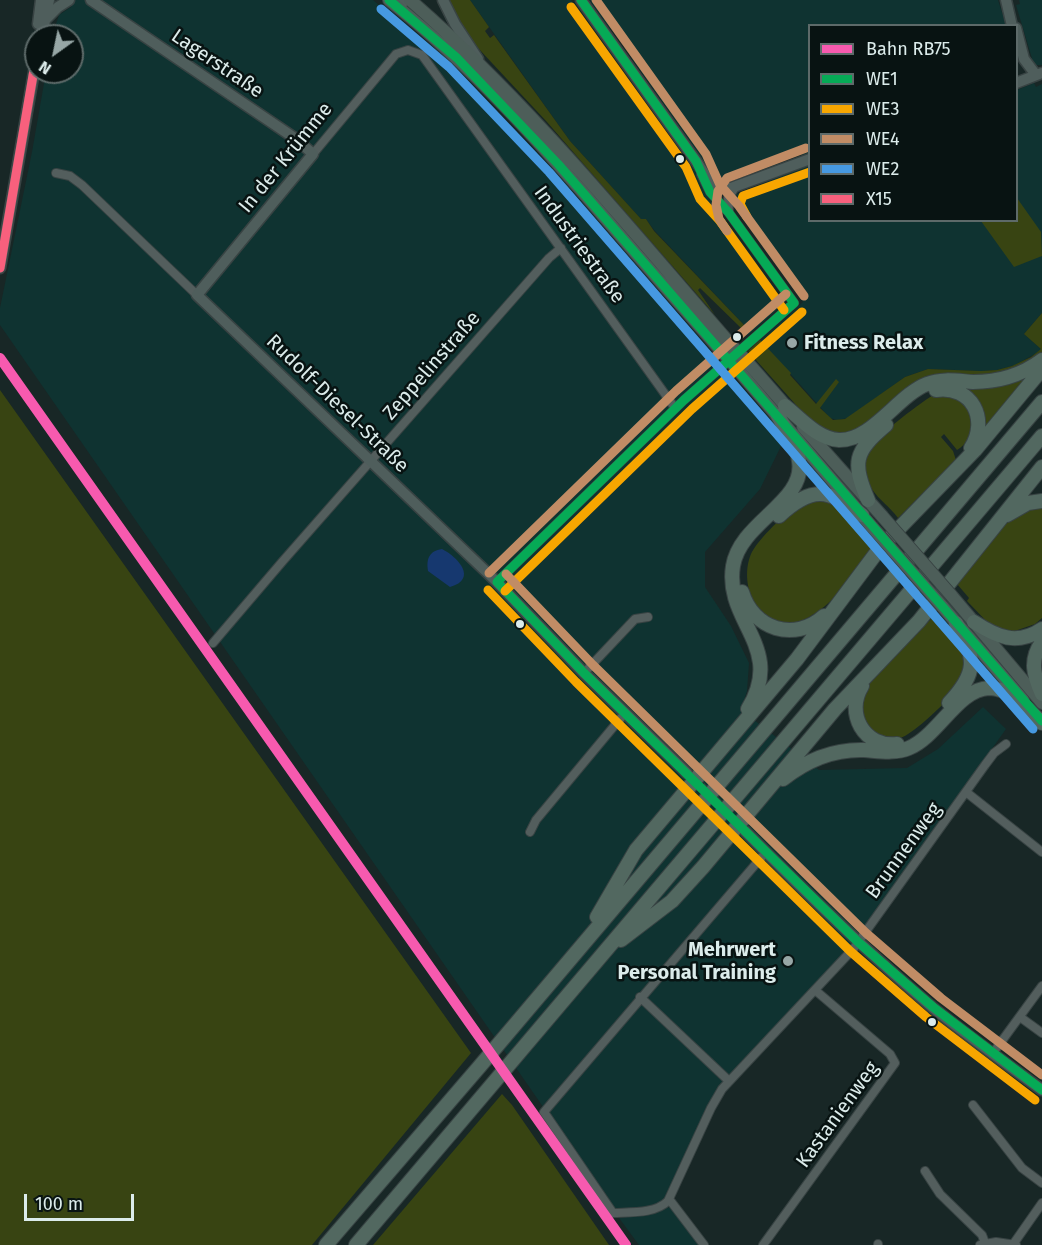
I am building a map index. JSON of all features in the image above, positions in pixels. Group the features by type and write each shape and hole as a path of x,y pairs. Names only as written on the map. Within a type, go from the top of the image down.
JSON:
{"highway":[{"path":"782,411 821,434 831,438 845,439 868,429 926,384 940,381 1002,379 1025,371 1042,360"},
{"path":"576,952 636,850 722,745 797,659 880,548 975,450 1042,369"},
{"path":"868,500 858,471 859,458 866,444 919,398 930,392 946,389 959,393 970,401 977,414 978,425 977,436 972,447 948,477"},
{"path":"326,1245 1042,402"},
{"path":"722,745 754,700 761,671 759,650 734,596 733,561 750,531 783,500 797,481 800,463 782,411"},
{"path":"356,1245 1042,436"},
{"path":"600,956 672,901 835,709 919,621 1042,467"},
{"path":"845,596 819,620 805,628 791,631 772,628 751,612 745,600 741,585 742,560 749,546 764,530 789,507 811,495 820,493 831,495 862,515"},
{"path":"996,524 1018,507 1042,501"},
{"path":"974,622 994,634 1011,639 1028,636 1042,629"},
{"path":"886,656 860,689 856,701 856,714 860,726 870,737 892,744 909,740 918,734 967,681 972,668 971,651 956,623"},
{"path":"1042,642 1035,654 1034,669 1042,694"},
{"path":"753,807 792,772 826,754 856,750 893,752 911,747 927,736 957,706 976,691 989,688 1009,694 1042,722"}],"main road":[{"path":"390,0 408,2 483,67 569,158 735,353 872,527 1042,722"},
{"path":"408,2 457,58 735,353"},
{"path":"782,411 868,500 1042,703"}],"street":[{"path":"40,24 41,0"},
{"path":"44,24 49,0"},
{"path":"46,20 69,0"},
{"name":"Lagerstraße","path":"79,0 95,3 296,139 313,154"},
{"path":"443,0 455,24 483,67"},
{"path":"580,0 716,186 723,189 736,186 808,160"},
{"path":"1006,0 1014,24"},
{"path":"1018,38 1024,59 1039,74 1018,82"},
{"name":"In der Krümme","path":"197,295 392,57 399,51 408,50"},
{"name":"Industriestraße","path":"408,50 418,52 425,58 675,408"},
{"path":"0,268 32,84"},
{"path":"497,582 675,408 794,303 729,213 710,192 696,161"},
{"name":"Rudolf-Diesel-Straße","path":"56,173 70,176 82,185 497,582 584,673 687,773"},
{"path":"729,213 727,200 736,186"},
{"name":"Zeppelinstraße","path":"213,643 370,461 549,258 561,248"},
{"path":"584,673 635,619 648,617"},
{"path":"530,832 536,820 625,713"},
{"name":"Brunnenweg","path":"669,1199 714,1102 729,1081 858,942 990,758 1006,744"},
{"path":"966,792 1042,852"},
{"path":"746,831 858,942 933,1008 1042,1090"},
{"path":"704,1245 669,1199 662,1207 614,1214 544,1112 766,852"},
{"path":"993,1053 1042,986"},
{"name":"Kastanienweg","path":"763,1245 895,1063 890,1054 815,990"},
{"path":"640,997 729,1081"},
{"path":"1020,1017 1042,1033"},
{"path":"973,1105 1022,1168 1042,1183"},
{"path":"925,1171 938,1191 982,1235 983,1244 1015,1244 1042,1203"}],"shaded area":[{"path":"73,0 373,0 467,83 783,442 760,489 705,552 705,587 731,626 749,663 747,691 741,710 819,770 907,768 938,749 983,707 1006,729 848,951 736,1070 663,1202 633,1209 614,1209 0,325 0,308 44,84 84,84 84,24 56,24 59,15 71,7"},
{"path":"470,0 571,0 702,180 705,191 778,294 777,310 748,335 743,330 745,326 646,219 641,219 570,141"},
{"path":"589,0 998,0 1006,24 808,24 808,153 803,155 796,152 780,158 778,164 725,182 715,177 632,59 625,47 627,41 617,26 610,29"},
{"path":"1019,0 1042,0 1042,65 1034,65 1016,5 1020,4"},
{"path":"1034,83 1036,87 1042,84 1042,313 1024,334 1042,350 1015,365 997,370 928,369 905,377 848,418 837,420 830,418 760,340 803,302 734,206 732,201 734,195 808,165 808,222 1018,222 1018,90"},
{"path":"664,1207 675,1208 701,1245 639,1245 619,1218 659,1211"}],"green space":[{"path":"447,0 470,0 489,27 485,31 490,38 494,35 570,141 641,219 646,219 654,231 744,325 741,328 700,288 698,290 715,315 547,122 478,48 462,27"},
{"path":"1018,199 1041,232 1042,256 1014,267 982,222 1018,222"},
{"path":"1042,313 1042,355 995,376 942,377 858,430 838,435 813,424 748,351 760,340 816,404 836,379 839,382 820,408 833,420 845,419 905,377 928,369 997,370 1031,357 1041,349 1024,334"},
{"path":"1037,368 982,434 960,389"},
{"path":"0,390 471,1053 312,1245 0,1245"},
{"path":"933,395 955,397 963,403 971,417 971,432 964,445 957,450 944,434 941,437 953,451 956,460 898,518 871,488 864,469 864,457 884,433"},
{"path":"817,498 841,505 867,531 865,535 874,544 852,577 825,606 803,620 788,624 776,622 765,616 756,606 750,594 747,581 751,554 763,536 781,518"},
{"path":"1042,506 1042,618 1035,624 1009,633 990,625 967,601 969,598 957,584 983,548 1004,525 1016,515"},
{"path":"936,614 956,633 968,655 960,683 940,707 914,730 900,738 881,737 867,727 863,719 861,701 864,692 878,674"},
{"path":"502,1094 609,1245 373,1245"}],"water":[{"path":"442,549 454,557 463,568 463,579 450,587 428,571 429,556"}],"tunnel":[{"path":"690,776 743,829"}],"rail line":[{"name":"RB75","path":"0,358 626,1245"}],"transit line":[{"name":"WE1","path":"389,0 457,58 558,164 1042,721"},
{"name":"WE1","path":"581,0 696,161 710,192 729,213 794,303 684,400 497,582 584,673 858,942 933,1007 1042,1090"},
{"name":"WE4","path":"596,0 706,154 720,185 739,206 804,296"},
{"name":"WE3","path":"571,7 686,167 700,199 720,221 784,310"},
{"name":"WE2","path":"381,9 449,67 549,172 1033,729"},
{"name":"X15","path":"0,268 32,84"},
{"name":"WE4","path":"727,231 719,219 716,205 718,191 727,178 806,148"},
{"name":"WE3","path":"747,217 740,204 743,196 808,173"},
{"name":"WE4","path":"489,573 676,391 786,294"},
{"name":"WE3","path":"505,591 692,409 802,312"},
{"name":"WE4","path":"506,574 593,665 866,933 941,998 1042,1075"},
{"name":"WE3","path":"488,590 576,682 850,951 926,1017 1035,1100"}],"place":[{"name":"Fitness Relax","path":"792,343"},
{"name":"Mehrwert Personal Training","path":"788,961"}]}
